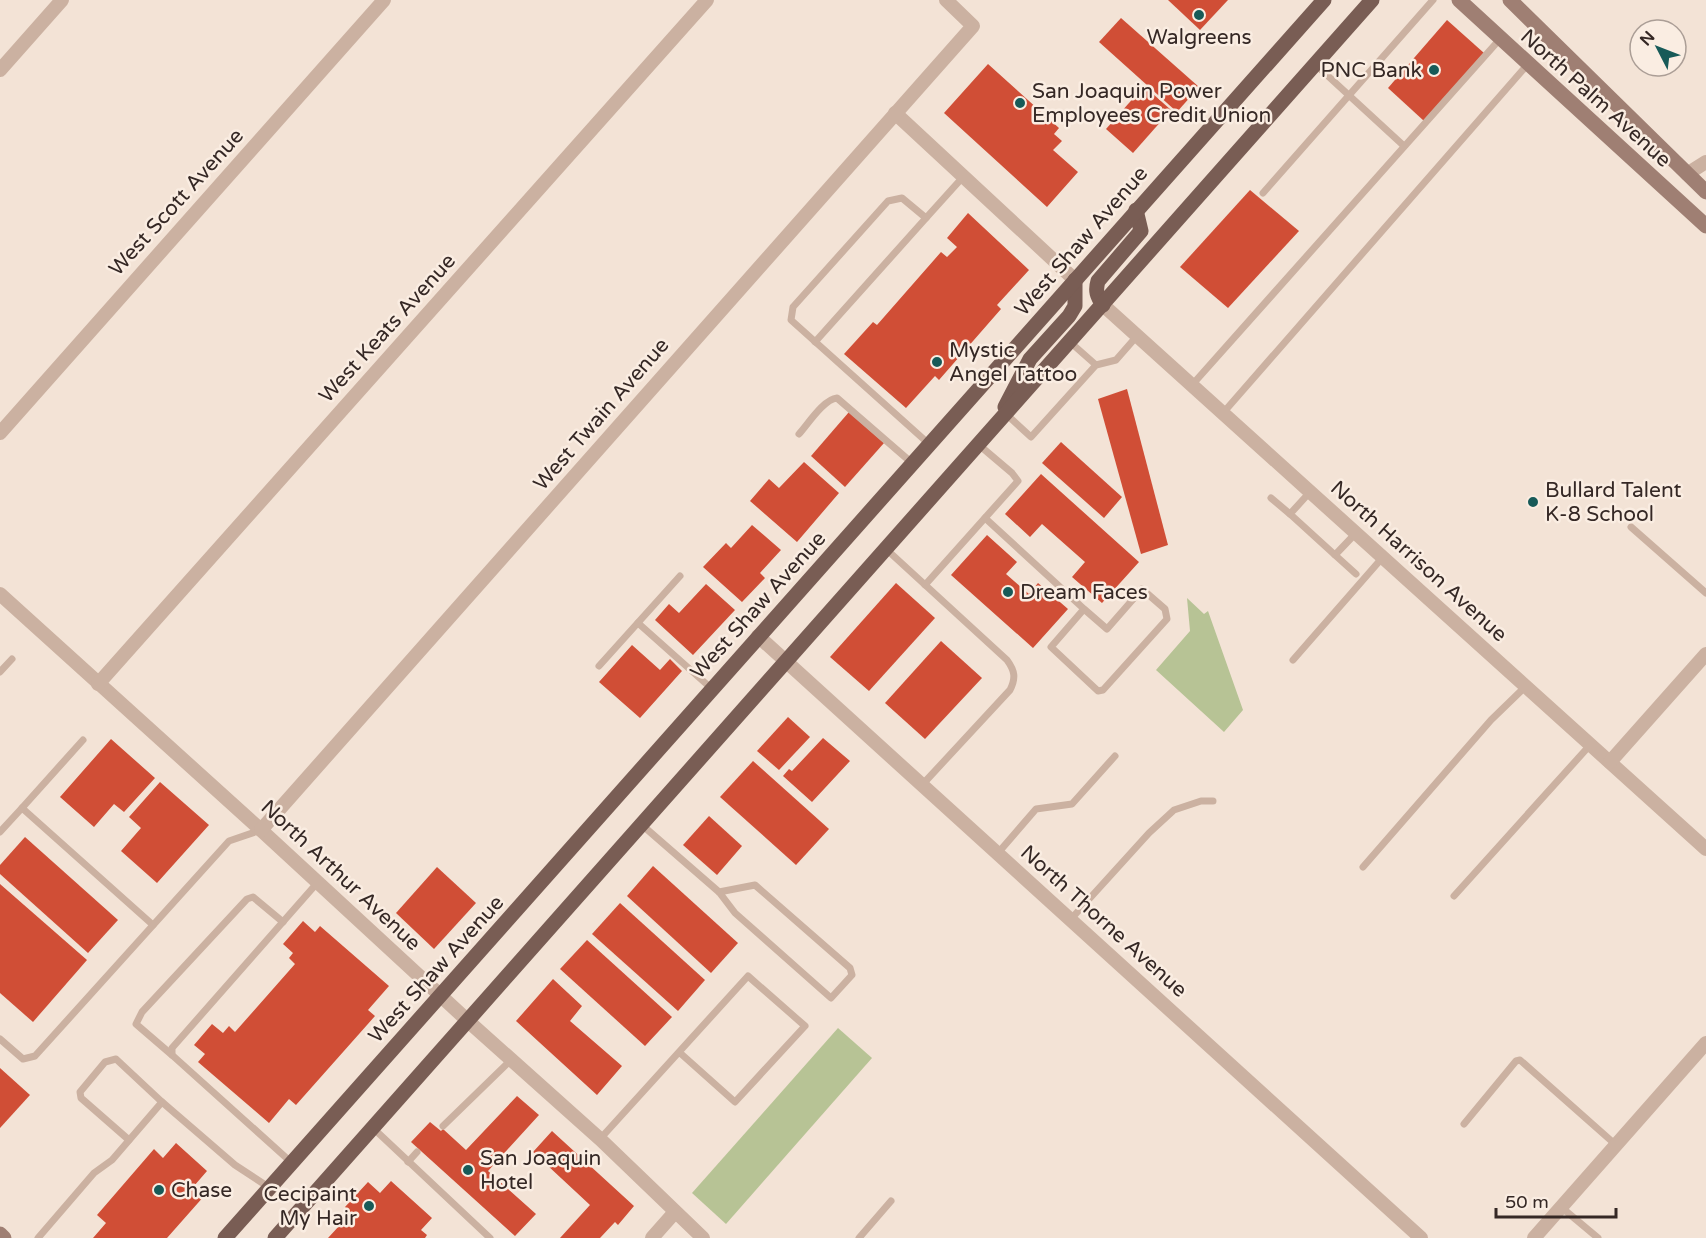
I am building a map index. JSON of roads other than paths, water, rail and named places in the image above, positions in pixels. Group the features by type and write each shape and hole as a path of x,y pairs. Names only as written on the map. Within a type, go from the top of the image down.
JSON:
{"main road":[{"path":"279,1237 1372,0"},
{"name":"North Palm Avenue","path":"1459,0 1706,226"},
{"name":"North Palm Avenue","path":"1510,0 1706,192"},
{"name":"West Shaw Avenue","path":"225,1238 1075,280 1318,2"},
{"path":"1103,305 1096,288 1098,280 1141,231 1136,210"},
{"path":"1002,419 1019,378 1030,359 1069,316 1075,306 1075,280"},
{"path":"0,1234 4,1238"}],"street":[{"path":"0,70 62,0"},
{"name":"West Scott Avenue","path":"0,433 384,0"},
{"name":"West Keats Avenue","path":"98,684 707,0"},
{"name":"West Twain Avenue","path":"261,830 973,26 946,0"},
{"path":"895,113 1075,280"},
{"path":"1687,174 1706,162"},
{"name":"North Harrison Avenue","path":"1103,305 1706,849"},
{"name":"North Arthur Avenue","path":"0,594 600,1139 703,1238"},
{"name":"North Thorne Avenue","path":"758,636 1421,1238"},
{"path":"1610,762 1706,654"},
{"path":"1534,1238 1706,1043"},
{"path":"652,1238 675,1212"}],"lane":[{"path":"1263,193 1433,0"},
{"path":"1192,385 1500,39"},
{"path":"1315,64 1404,146"},
{"path":"1223,413 1528,64"},
{"path":"815,342 963,177"},
{"path":"926,218 902,198 888,201 793,307 791,320 929,444"},
{"path":"1002,419 1031,437 1096,365 1116,360 1137,336"},
{"path":"1070,342 1096,365"},
{"path":"799,434 824,404 831,398 837,398 912,463"},
{"path":"925,585 1018,481 1012,473 979,445"},
{"path":"1290,514 1310,492"},
{"path":"1271,498 1356,574"},
{"path":"985,518 1107,629 1142,589 1165,609 1167,619 1103,690 1098,691 1051,646 1084,609"},
{"path":"1631,527 1706,593"},
{"path":"1335,555 1356,533"},
{"path":"886,549 1007,660 1014,670 1015,680 1010,690 922,785"},
{"path":"1293,660 1383,557"},
{"path":"599,666 680,576"},
{"path":"638,623 712,689"},
{"path":"0,672 12,659"},
{"path":"1363,867 1491,720 1526,686"},
{"path":"0,832 83,740"},
{"path":"1454,896 1591,744"},
{"path":"998,854 1036,809 1072,804 1115,756"},
{"path":"1071,919 1149,833 1174,810 1201,801 1213,801"},
{"path":"22,808 153,926"},
{"path":"642,825 718,892 735,913 831,999 852,975 850,968 755,885 718,892"},
{"path":"0,1039 23,1059 35,1056 229,841 261,830"},
{"path":"172,1055 172,1048 318,882"},
{"path":"283,922 253,897 247,899 142,1012 136,1023 292,1163"},
{"path":"600,1139 748,976 805,1026 735,1102 679,1052"},
{"path":"129,1140 81,1098 80,1092 105,1062 116,1059 235,1165 270,1188"},
{"path":"443,1126 511,1060"},
{"path":"1464,1124 1516,1061 1520,1060 1616,1144"},
{"path":"38,1238 94,1173 112,1161 162,1102"},
{"path":"373,1128 490,1238"},
{"path":"408,1162 417,1152"},
{"path":"859,1238 891,1201"},
{"path":"1561,1207 1598,1238"}],"place":[{"name":"Walgreens","path":"1199,15"},
{"name":"PNC Bank","path":"1434,70"},
{"name":"San Joaquin Power Employees Credit Union","path":"1020,103"},
{"name":"Mystic Angel Tattoo","path":"937,362"},
{"name":"Bullard Talent K-8 School","path":"1533,502"},
{"name":"Dream Faces","path":"1008,592"},
{"name":"San Joaquin Hotel","path":"468,1170"},
{"name":"Chase","path":"159,1190"},
{"name":"Cecipaint My Hair","path":"369,1206"}]}
